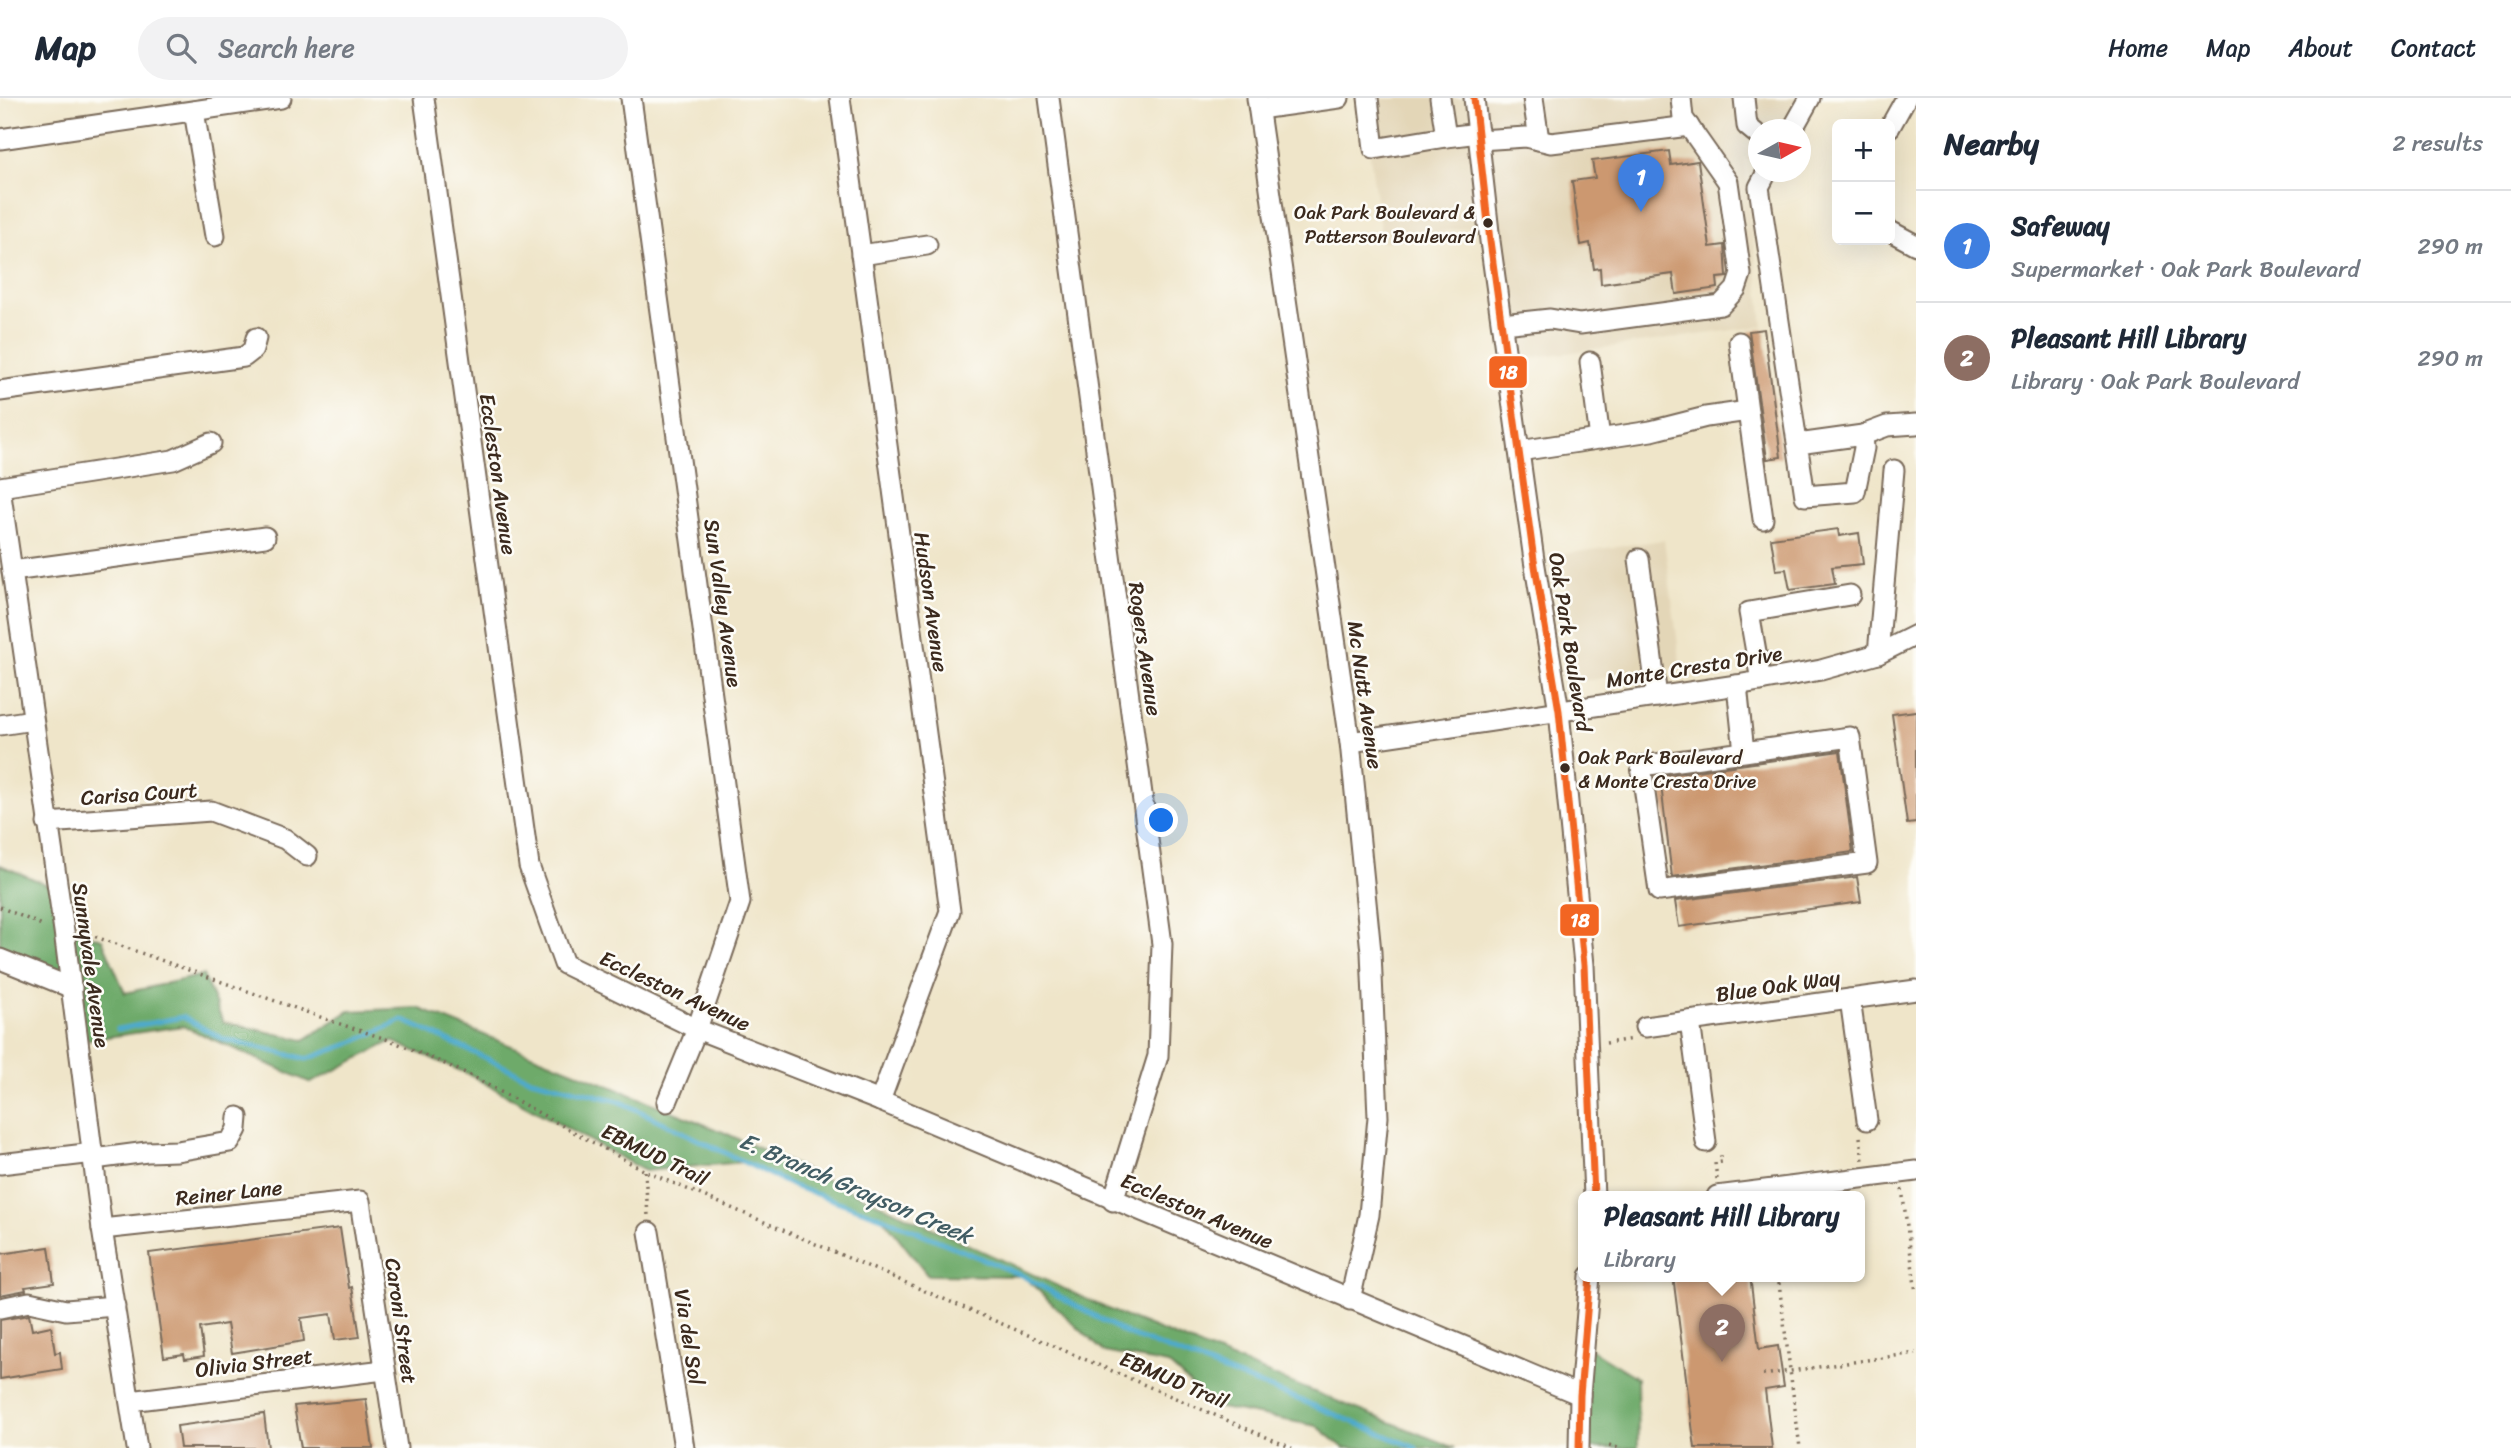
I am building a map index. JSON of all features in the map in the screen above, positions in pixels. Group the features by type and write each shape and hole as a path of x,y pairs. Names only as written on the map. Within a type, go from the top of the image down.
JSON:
{"street":[{"path":"0,139 194,111 243,101 281,98"},
{"name":"Eccleston Avenue","path":"424,98 529,866 564,964 697,1029 880,1101 1580,1395"},
{"name":"Sun Valley Avenue","path":"631,98 740,902 697,1029 667,1102"},
{"name":"Hudson Avenue","path":"840,98 950,911 880,1101"},
{"name":"Rogers Avenue","path":"1049,98 1162,944 1158,1056 1113,1200"},
{"path":"1258,104 1339,98"},
{"path":"1368,98 1374,149 1446,137 1526,136 1551,144 1689,126"},
{"path":"1440,98 1446,137"},
{"name":"Oak Park Boulevard","path":"1474,98 1519,451 1559,711 1584,965 1594,1191"},
{"path":"1533,98 1539,140"},
{"path":"1502,324 1550,318 1580,324 1721,305 1736,289 1741,274 1728,182 1684,118 1681,98"},
{"path":"1744,98 1748,127"},
{"path":"1894,119 1906,98"},
{"path":"1796,119 1805,100"},
{"name":"Mc Nutt Avenue","path":"1258,104 1350,742 1371,952 1378,1117 1369,1214 1350,1300"},
{"path":"194,111 215,236"},
{"path":"1762,182 1759,187 1805,496 1855,492 1864,448 1863,435"},
{"path":"1895,234 1916,245"},
{"path":"861,255 927,245"},
{"path":"0,391 244,357 253,349 256,338"},
{"path":"1739,342 1763,519"},
{"path":"1590,362 1600,439"},
{"path":"1519,451 1651,431 1706,416 1748,411"},
{"path":"1798,444 1863,435 1887,426 1916,424"},
{"path":"0,487 173,460 211,443"},
{"path":"1878,654 1894,470"},
{"name":"Sunnyvale Avenue","path":"0,487 7,563 64,931 102,1229 138,1448"},
{"path":"7,563 265,537"},
{"path":"1639,559 1657,697"},
{"path":"1761,681 1749,612 1850,595"},
{"name":"Monte Cresta Drive","path":"1350,742 1737,685 1821,670 1878,654 1916,635"},
{"path":"1737,685 1744,752"},
{"path":"0,725 33,720"},
{"path":"1850,737 1867,863 1659,891 1642,766 1744,752 1850,737"},
{"name":"Carisa Court","path":"47,823 211,811 285,839 307,856"},
{"path":"0,959 72,988"},
{"name":"Blue Oak Way","path":"1646,1027 1916,990"},
{"path":"1850,999 1867,1120"},
{"path":"1690,1021 1706,1142"},
{"path":"0,1164 177,1151 230,1142 237,1129 238,1117"},
{"path":"1757,1191 1908,1172"},
{"name":"Reiner Lane","path":"102,1229 360,1201"},
{"name":"Caroni Street","path":"360,1201 397,1448"},
{"name":"Via del Sol","path":"649,1232 684,1448"},
{"path":"1579,1448 1580,1395 1589,1282"},
{"path":"0,1308 29,1302 66,1310 115,1306"},
{"name":"Olivia Street","path":"130,1401 384,1370"}],"path":[{"name":"EBMUD Trail","path":"0,907 55,931 78,930 392,1041 468,1074 645,1171 1292,1448"},
{"path":"1587,1043 1645,1037 1646,1027"},
{"path":"1866,1177 1859,1127 1867,1120"},
{"path":"1706,1142 1720,1147 1722,1162 1715,1163 1718,1191"},
{"path":"645,1171 649,1232"},
{"path":"1908,1172 1916,1293"},
{"path":"1779,1282 1800,1448"},
{"path":"1763,1375 1916,1353"},
{"path":"1609,1445 1618,1448"}],"shaded area":[{"path":"1362,98 1810,98 1798,119 1748,119 1748,161 1744,158 1763,326 1507,361 1488,224 1382,242"},
{"path":"1664,540 1681,667 1583,681 1577,672 1562,554"}],"green space":[{"path":"0,865 55,888 64,931 78,931 102,939 125,993 203,975 223,1022 304,1040 349,1011 418,1008 723,1132 1121,1315 1455,1448 1344,1448 1317,1426 1215,1407 1168,1364 1104,1352 1023,1276 928,1275 882,1217 793,1186 743,1162 645,1171 468,1074 392,1041 311,1083 183,1026 79,1041 71,980 0,950"},
{"path":"1585,1346 1637,1378 1638,1448 1579,1448"}],"building":[{"path":"1669,151 1671,165 1698,161 1710,247 1725,245 1727,277 1717,278 1718,288 1676,294 1673,274 1601,284 1600,268 1594,269 1590,243 1581,245 1572,181 1595,178 1592,161"},
{"path":"1764,329 1781,457 1767,459 1749,331"},
{"path":"1838,529 1839,536 1859,533 1863,564 1832,567 1835,584 1790,590 1786,569 1776,570 1771,538"},
{"path":"1916,711 1916,823 1907,824 1892,714"},
{"path":"1840,751 1853,852 1672,877 1660,776"},
{"path":"1857,877 1861,902 1679,927 1675,901"},
{"path":"340,1228 360,1337 335,1340 331,1314 301,1318 304,1341 232,1353 227,1324 200,1328 204,1356 185,1359 184,1354 164,1357 149,1253"},
{"path":"49,1247 54,1283 25,1287 26,1290 0,1295 0,1254"},
{"path":"1674,1282 1751,1282 1759,1349 1778,1346 1784,1387 1765,1390 1772,1448 1695,1448"},
{"path":"29,1315 32,1330 51,1326 55,1353 60,1352 62,1369 0,1379 0,1320"},
{"path":"366,1399 373,1448 301,1448 294,1406"},
{"path":"264,1414 268,1448 180,1448 177,1426"}],"waterway":[{"name":"E. Branch Grayson Creek","path":"118,1029 183,1017 223,1039 307,1059 403,1020 531,1079 619,1101 793,1186 882,1217 1023,1276 1127,1334 1416,1448"}],"transit line":[{"name":"18","path":"1474,98 1490,241 1534,560 1559,711 1584,965 1594,1191"},
{"name":"18","path":"1579,1448 1580,1395 1589,1282"}],"place":[{"name":"Safeway","path":"1641,212"},
{"name":"Oak Park Boulevard & Patterson Boulevard","path":"1488,223"},
{"name":"Oak Park Boulevard & Monte Cresta Drive","path":"1565,768"},
{"name":"Pleasant Hill Library","path":"1722,1362"}]}
